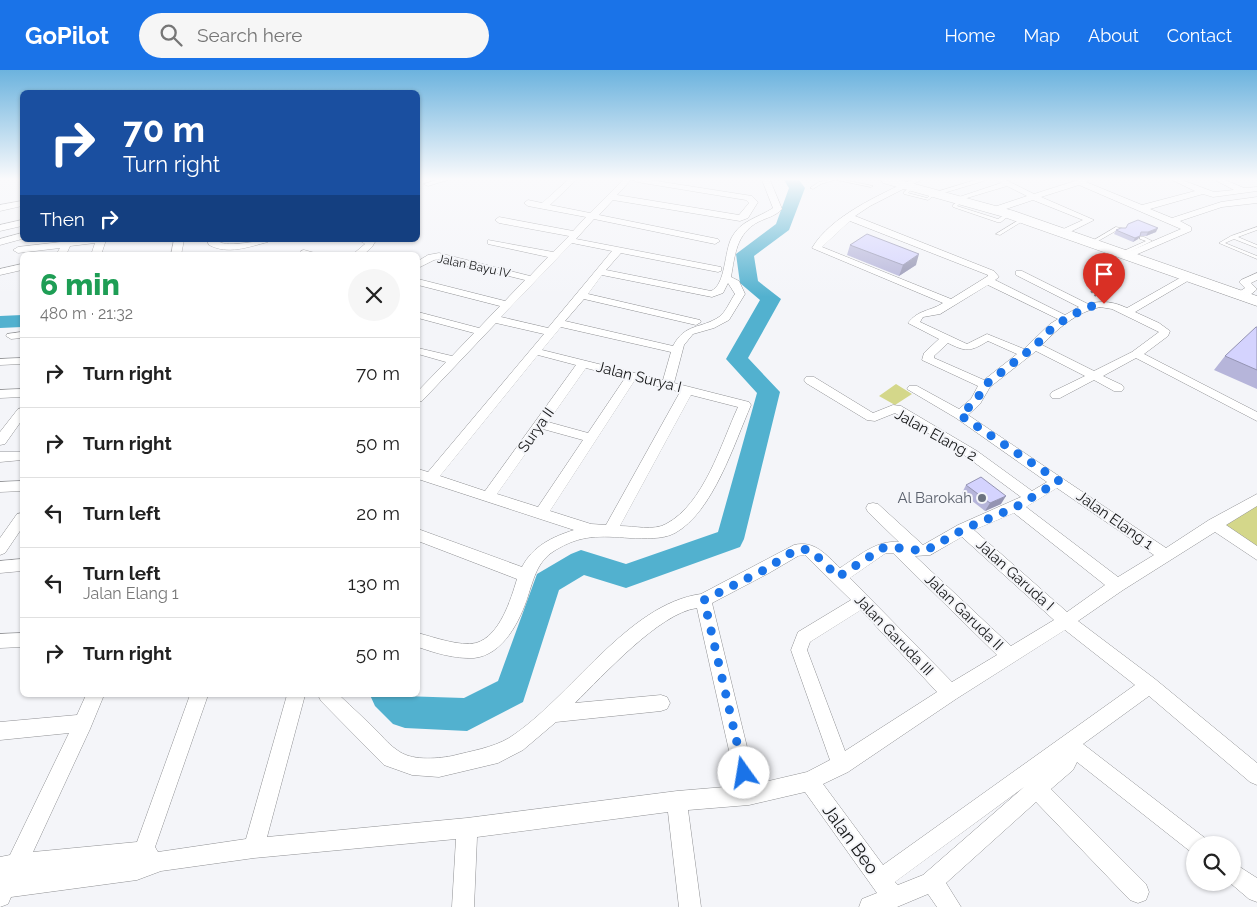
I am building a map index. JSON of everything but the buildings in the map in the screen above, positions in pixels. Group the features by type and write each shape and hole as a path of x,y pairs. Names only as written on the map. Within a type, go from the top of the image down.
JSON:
{"main road":[{"path":"1024,219 1252,299"}],"street":[{"path":"420,394 589,219"},
{"path":"607,219 715,241"},
{"path":"600,272 712,294 720,291 726,278 731,244 742,228 756,219"},
{"path":"847,219 821,241 817,248 952,303"},
{"path":"854,219 991,273 994,277 989,282 936,312 920,315 914,322 915,325 968,348 987,337 1026,354"},
{"path":"1062,233 1090,220 1088,219"},
{"path":"1124,255 1188,229 1168,219"},
{"path":"1172,221 1178,219"},
{"path":"500,220 618,250 718,269"},
{"path":"0,228 20,223"},
{"path":"0,242 20,237"},
{"path":"18,250 84,242"},
{"path":"212,242 217,247 228,247 254,242"},
{"path":"361,252 370,242"},
{"path":"490,242 554,255"},
{"path":"63,252 67,244"},
{"path":"618,250 535,351 421,475 591,530 610,531 688,389"},
{"name":"Jalan Bayu IV","path":"420,264 431,257 440,256 532,279"},
{"path":"0,272 20,267"},
{"path":"1019,273 1087,307"},
{"path":"1252,299 1252,289 1244,282 1257,276"},
{"path":"1128,312 1188,277"},
{"path":"668,384 679,344 689,332 710,326 725,318 740,294 735,284 726,278"},
{"path":"989,282 1065,319"},
{"path":"420,283 507,305"},
{"path":"581,296 696,322"},
{"path":"960,415 976,401 985,385 1026,354 1050,330 1087,307 1104,304 1128,312 1164,331 1164,334 1136,354 1056,395"},
{"path":"420,316 481,332"},
{"path":"494,319 551,332"},
{"path":"559,323 678,350"},
{"path":"10,336 20,336"},
{"path":"946,339 928,355 928,360 985,385"},
{"path":"1035,346 1118,388"},
{"name":"Jalan Surya I","path":"535,351 743,403 746,407 707,490 695,508 670,529 653,533 610,531"},
{"path":"420,352 454,360"},
{"path":"1136,354 1257,417"},
{"path":"0,362 20,361"},
{"name":"Surya II","path":"489,496 583,363"},
{"path":"542,513 633,375"},
{"name":"Jalan Elang 2","path":"810,380 872,417 891,409 897,409 972,454 1032,498"},
{"name":"Jalan Elang 1","path":"913,389 960,415 1165,554"},
{"path":"0,394 20,394"},
{"path":"2,436 20,416"},
{"path":"541,424 592,438"},
{"path":"0,456 20,456"},
{"path":"838,577 883,548 925,551 964,529 1016,507 1059,481"},
{"path":"0,487 20,486"},
{"path":"5,878 254,848 467,828 677,801 749,795 809,780 841,765 950,693 1066,621 1165,554 1257,500"},
{"path":"1016,507 1117,585"},
{"path":"873,508 918,551"},
{"path":"0,548 20,521"},
{"path":"1214,524 1257,554"},
{"name":"Jalan Garuda I","path":"964,529 1066,621 1149,685 1257,775"},
{"path":"420,641 441,648 477,650 502,634 518,602 525,575 537,556 558,541 591,530"},
{"path":"420,536 525,575"},
{"name":"Jalan Garuda II","path":"897,548 1009,656"},
{"name":"Jalan Garuda III","path":"704,600 764,570 794,551 809,550 862,601 950,693"},
{"path":"0,567 20,566"},
{"path":"329,697 390,758 412,766 439,768 491,756 516,744 552,714 607,660 638,633 671,609 689,602 704,600 749,795"},
{"path":"841,765 799,650 804,637 862,601"},
{"path":"0,641 20,640"},
{"path":"870,907 886,889 1070,744 1149,685"},
{"path":"5,878 84,723 94,697"},
{"path":"147,861 198,697"},
{"path":"254,848 295,697"},
{"path":"552,714 661,703"},
{"path":"0,731 84,723"},
{"path":"886,889 930,883 1066,763 1070,757 1070,744"},
{"path":"1070,744 1187,836"},
{"name":"Jalan Beo","path":"809,780 886,889"},
{"path":"1036,788 1138,892"},
{"path":"677,801 690,907"},
{"path":"462,907 467,828"},
{"path":"1241,879 1257,891"},
{"path":"930,883 938,888 950,907"}],"lane":[{"path":"998,234 1024,219"},
{"path":"1091,243 1118,228 1124,229"},
{"path":"1257,228 1221,243 1257,258"},
{"path":"1233,237 1257,247"},
{"path":"1124,255 1150,241 1142,238"}],"green space":[{"path":"896,384 912,394 895,405 879,396"},
{"path":"1257,504 1257,551 1221,526"}],"waterway":[{"path":"389,697 405,712 467,715 511,691 547,583 581,562 626,576 730,539 769,392 737,359 771,299 749,283 745,254 783,226 786,219"},
{"path":"0,322 20,321"}],"place":[{"name":"Al Barokah","path":"982,498"}],"route":[{"path":"744,773 704,600 764,570 794,551 802,549 809,550 817,556 838,577 883,548 925,551 964,529 1016,507 1059,481 960,415 976,401 985,385 1035,346 1054,326 1080,310 1094,304 1104,304"}]}
